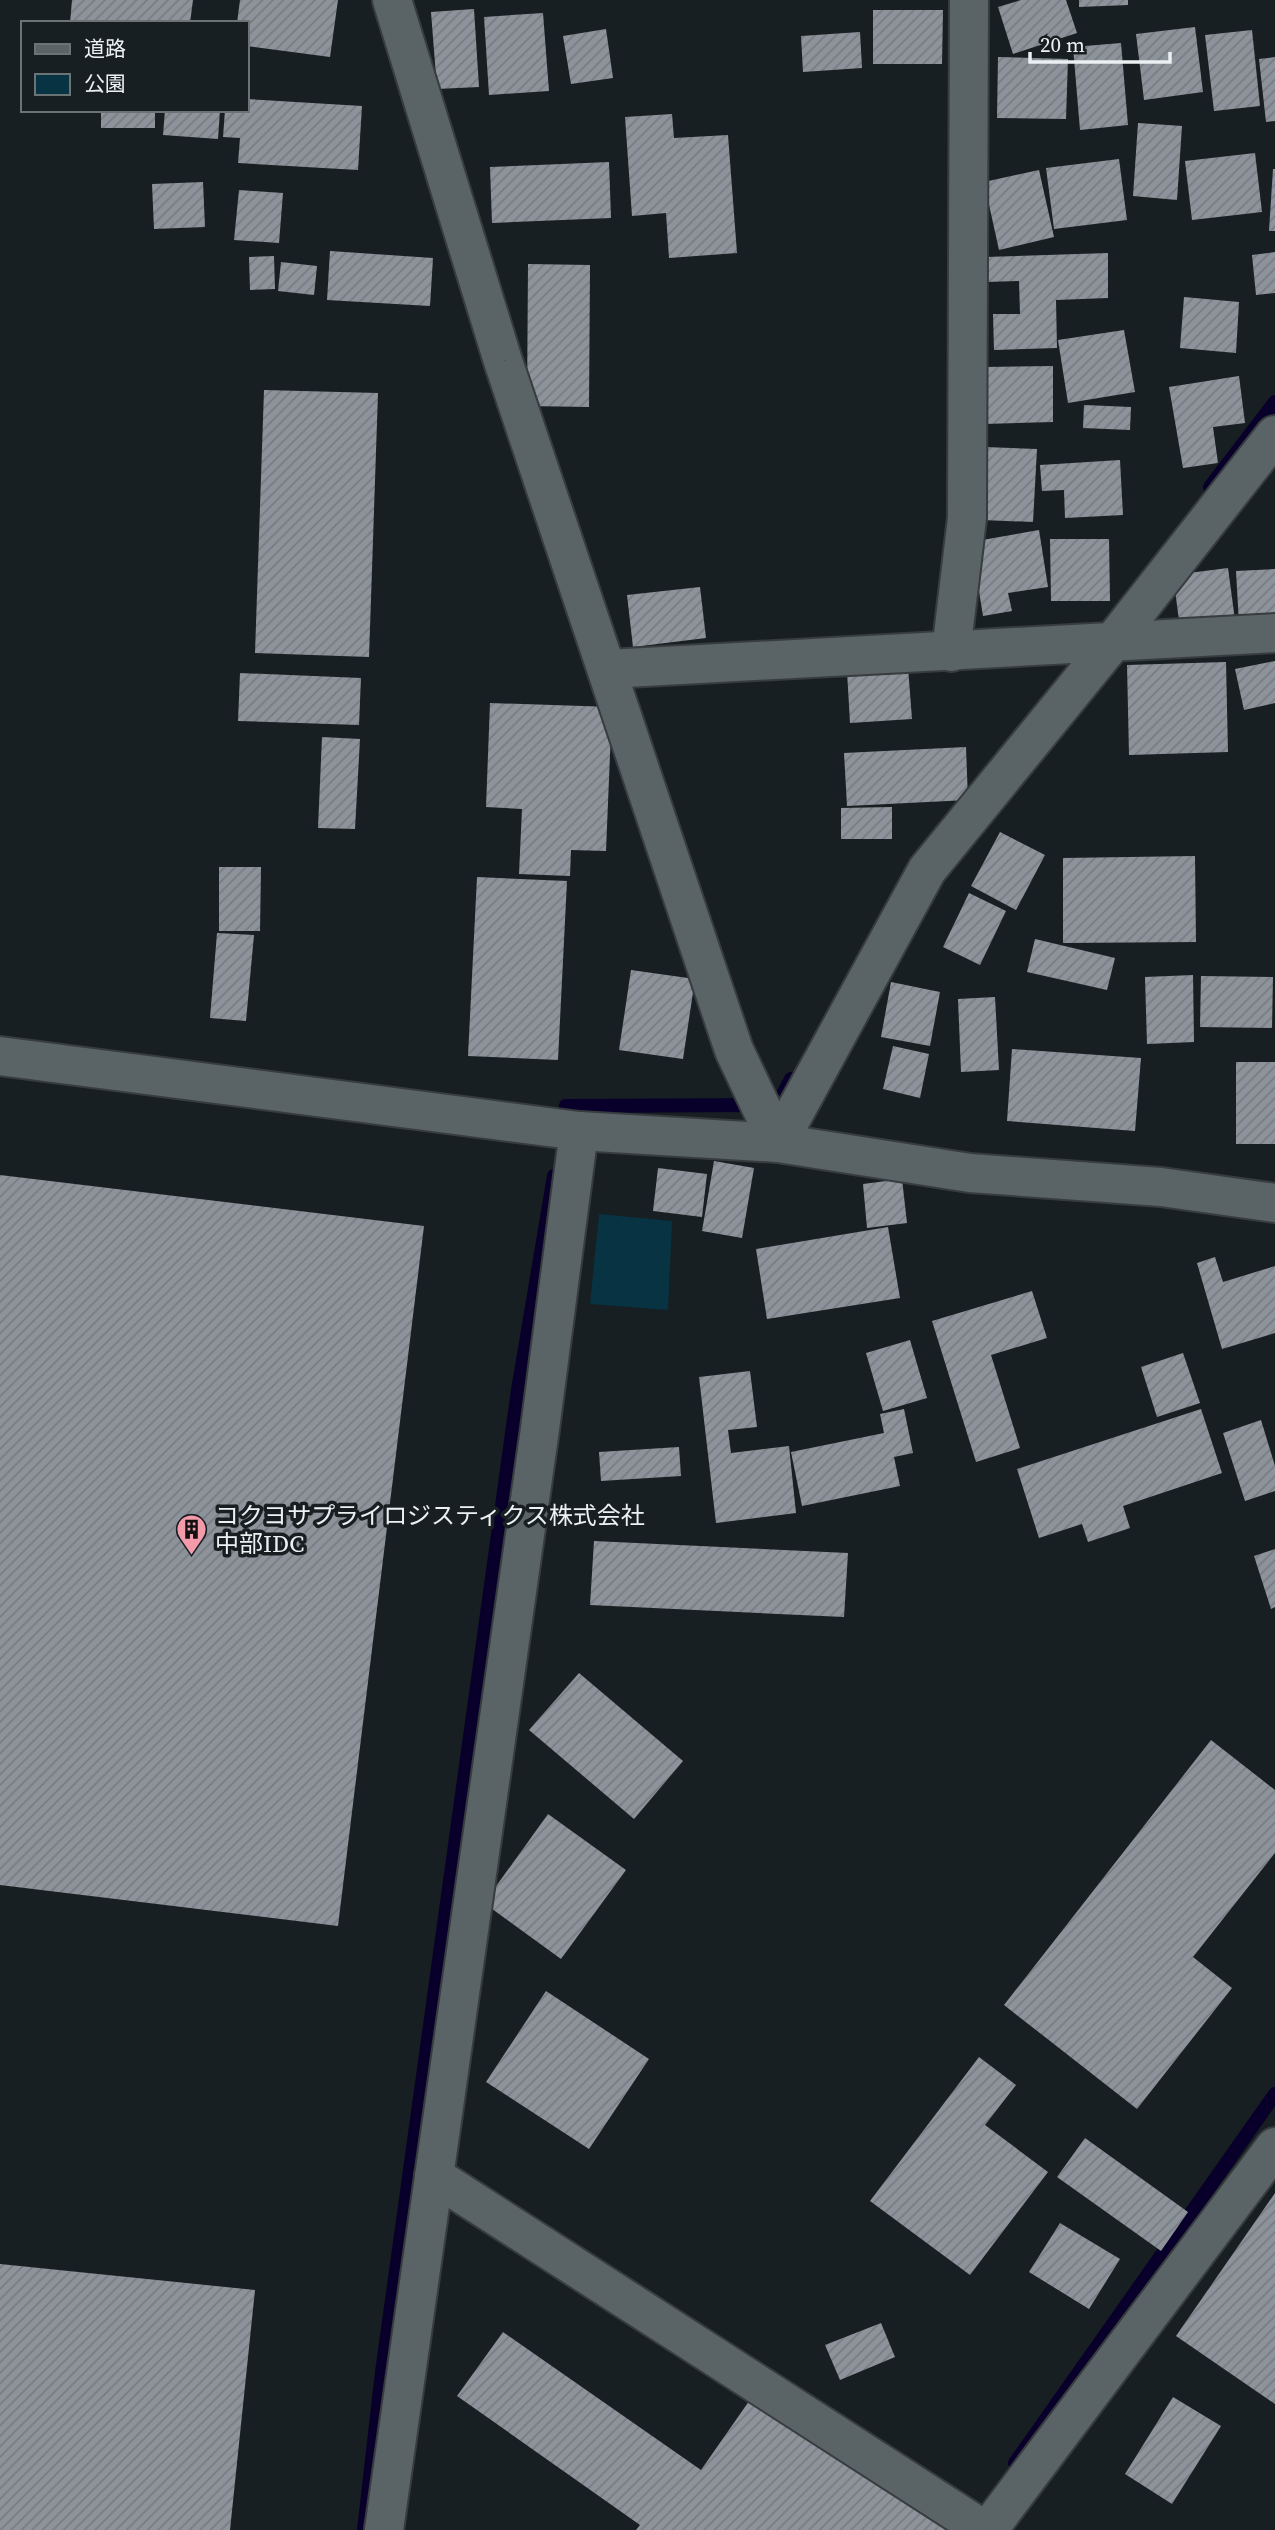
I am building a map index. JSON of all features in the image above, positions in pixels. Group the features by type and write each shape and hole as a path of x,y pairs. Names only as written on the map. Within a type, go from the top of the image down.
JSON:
{"street":[{"path":"392,0 503,361 734,1050 778,1143"},
{"path":"951,652 967,518 969,0"},
{"path":"778,1143 927,870 1112,643 1275,435"},
{"path":"608,669 1275,633"},
{"path":"0,1056 579,1130 778,1143 970,1173 1161,1187 1275,1203"},
{"path":"384,2530 540,1429 579,1130"},
{"path":"434,2176 986,2530 1275,2147"}],"green space":[{"path":"599,1214 672,1221 668,1310 590,1304"}],"building":[{"path":"72,0 193,0 190,21 70,21"},
{"path":"240,0 338,0 330,57 248,46 248,21 237,21"},
{"path":"1021,0 1066,0 1077,33 1013,54 998,7"},
{"path":"1079,0 1128,0 1128,5 1079,7"},
{"path":"474,9 479,87 437,89 431,12"},
{"path":"873,10 943,10 942,64 873,64"},
{"path":"543,13 549,91 489,95 484,17"},
{"path":"1195,27 1203,92 1144,100 1136,34"},
{"path":"606,29 613,78 571,84 563,36"},
{"path":"1252,30 1260,106 1214,111 1205,35"},
{"path":"860,32 862,68 803,72 801,36"},
{"path":"1121,43 1128,125 1080,130 1073,47"},
{"path":"998,57 1068,59 1066,119 997,118"},
{"path":"1275,57 1275,121 1266,122 1259,59"},
{"path":"248,99 362,106 358,170 238,163 240,138 223,137 225,112 248,112"},
{"path":"101,112 155,112 155,128 101,128"},
{"path":"165,112 220,112 218,139 163,135"},
{"path":"672,114 674,138 728,135 737,253 669,258 666,213 632,216 625,117"},
{"path":"1138,123 1182,126 1177,200 1133,196"},
{"path":"1255,153 1262,212 1192,220 1185,161"},
{"path":"1119,159 1127,220 1054,229 1046,168"},
{"path":"609,162 611,218 492,223 490,167"},
{"path":"1273,169 1275,231 1269,231"},
{"path":"1039,170 1054,237 999,250 984,182"},
{"path":"203,182 205,227 154,229 152,184"},
{"path":"239,190 283,193 279,243 234,240"},
{"path":"330,251 433,258 430,306 327,300"},
{"path":"1275,252 1275,293 1256,295 1252,255"},
{"path":"1108,253 1108,298 1056,300 1057,348 994,350 993,314 1020,314 1019,281 986,282 985,257"},
{"path":"274,256 275,289 250,290 249,257"},
{"path":"281,262 317,266 314,295 278,291"},
{"path":"528,264 590,265 589,407 527,406"},
{"path":"1184,297 1239,302 1236,353 1180,348"},
{"path":"1124,330 1135,392 1068,403 1058,340"},
{"path":"1053,366 1053,422 984,424 984,367"},
{"path":"1239,376 1245,423 1213,427 1218,463 1183,468 1169,387"},
{"path":"264,390 378,393 369,657 255,653"},
{"path":"1084,405 1131,407 1130,430 1083,428"},
{"path":"985,447 1037,449 1033,522 982,520"},
{"path":"1120,460 1123,515 1065,518 1064,490 1042,491 1040,465"},
{"path":"1039,530 1048,587 1008,593 1012,611 983,616 971,542"},
{"path":"1050,539 1109,539 1110,601 1051,601"},
{"path":"1228,568 1235,620 1180,628 1173,575"},
{"path":"1275,569 1275,621 1239,624 1236,571"},
{"path":"700,587 706,638 633,647 627,595"},
{"path":"1275,661 1275,703 1244,710 1235,669"},
{"path":"1226,662 1228,752 1129,755 1127,665"},
{"path":"908,667 912,719 850,723 847,671"},
{"path":"240,673 361,678 359,725 238,721"},
{"path":"490,703 612,707 606,851 571,850 570,876 519,874 522,809 486,807"},
{"path":"322,737 360,739 355,829 318,828"},
{"path":"966,747 968,800 847,806 844,753"},
{"path":"892,807 892,839 841,839 841,808"},
{"path":"1000,832 1045,855 1016,910 971,886"},
{"path":"1195,856 1196,942 1063,943 1063,858"},
{"path":"219,867 261,867 260,931 219,931"},
{"path":"477,877 567,881 558,1060 468,1056"},
{"path":"969,893 1006,911 980,965 943,947"},
{"path":"217,933 254,935 246,1021 210,1018"},
{"path":"1035,939 1115,958 1107,990 1027,972"},
{"path":"631,970 695,979 683,1059 619,1050"},
{"path":"1193,975 1194,1042 1147,1044 1145,977"},
{"path":"1201,976 1273,977 1272,1028 1200,1027"},
{"path":"891,982 940,992 930,1046 881,1037"},
{"path":"995,997 999,1070 961,1072 958,999"},
{"path":"893,1046 929,1054 920,1098 883,1089"},
{"path":"1012,1049 1141,1058 1135,1131 1007,1121"},
{"path":"1236,1062 1275,1062 1275,1144 1236,1144"},
{"path":"714,1161 754,1168 742,1238 702,1231"},
{"path":"658,1168 707,1174 702,1217 653,1211"},
{"name":"コクヨサプライロジスティクス株式会社 中部IDC","path":"0,1175 424,1226 338,1926 0,1885"},
{"path":"902,1179 907,1223 867,1228 863,1184"},
{"path":"888,1227 900,1298 767,1319 756,1249"},
{"path":"1215,1257 1223,1282 1275,1266 1275,1333 1222,1349 1197,1263"},
{"path":"1032,1291 1047,1338 991,1355 1020,1448 976,1462 932,1321"},
{"path":"910,1340 927,1398 883,1411 866,1353"},
{"path":"1183,1353 1200,1403 1157,1417 1141,1367"},
{"path":"750,1371 757,1427 728,1430 731,1453 789,1446 796,1513 716,1523 699,1377"},
{"path":"904,1409 913,1453 894,1457 900,1486 802,1506 791,1452 884,1433 880,1414"},
{"path":"1201,1409 1222,1473 1123,1506 1130,1528 1088,1542 1082,1524 1039,1538 1017,1469"},
{"path":"1261,1420 1275,1466 1275,1491 1245,1501 1223,1433"},
{"path":"679,1447 681,1476 601,1481 599,1452"},
{"path":"594,1541 848,1553 844,1617 590,1605"},
{"path":"1275,1549 1275,1607 1271,1609 1254,1556"},
{"path":"579,1673 683,1761 634,1819 529,1730"},
{"path":"1211,1740 1275,1790 1275,1853 1193,1957 1232,1988 1137,2109 1004,2005"},
{"path":"548,1814 626,1870 561,1959 484,1903"},
{"path":"546,1991 649,2059 589,2149 486,2082"},
{"path":"979,2057 1016,2085 985,2125 1048,2172 970,2275 870,2201"},
{"path":"1085,2138 1188,2212 1161,2251 1057,2177"},
{"path":"1275,2193 1275,2404 1176,2336"},
{"path":"1060,2223 1120,2259 1089,2309 1029,2272"},
{"path":"0,2264 255,2290 230,2530 0,2530"},
{"path":"881,2323 895,2357 840,2380 825,2345"},
{"path":"503,2332 701,2470 754,2394 947,2530 636,2530 640,2525 457,2396"},
{"path":"1173,2397 1221,2426 1172,2504 1125,2474"}],"waterway":[{"path":"1210,487 1275,402"},
{"path":"562,1129 566,1106 777,1105 791,1079"},
{"path":"364,2530 382,2372 518,1390 554,1176"},
{"path":"1015,2463 1275,2094"}],"place":[{"name":"コクヨサプライロジスティクス株式会社 中部IDC","path":"192,1556"}]}
